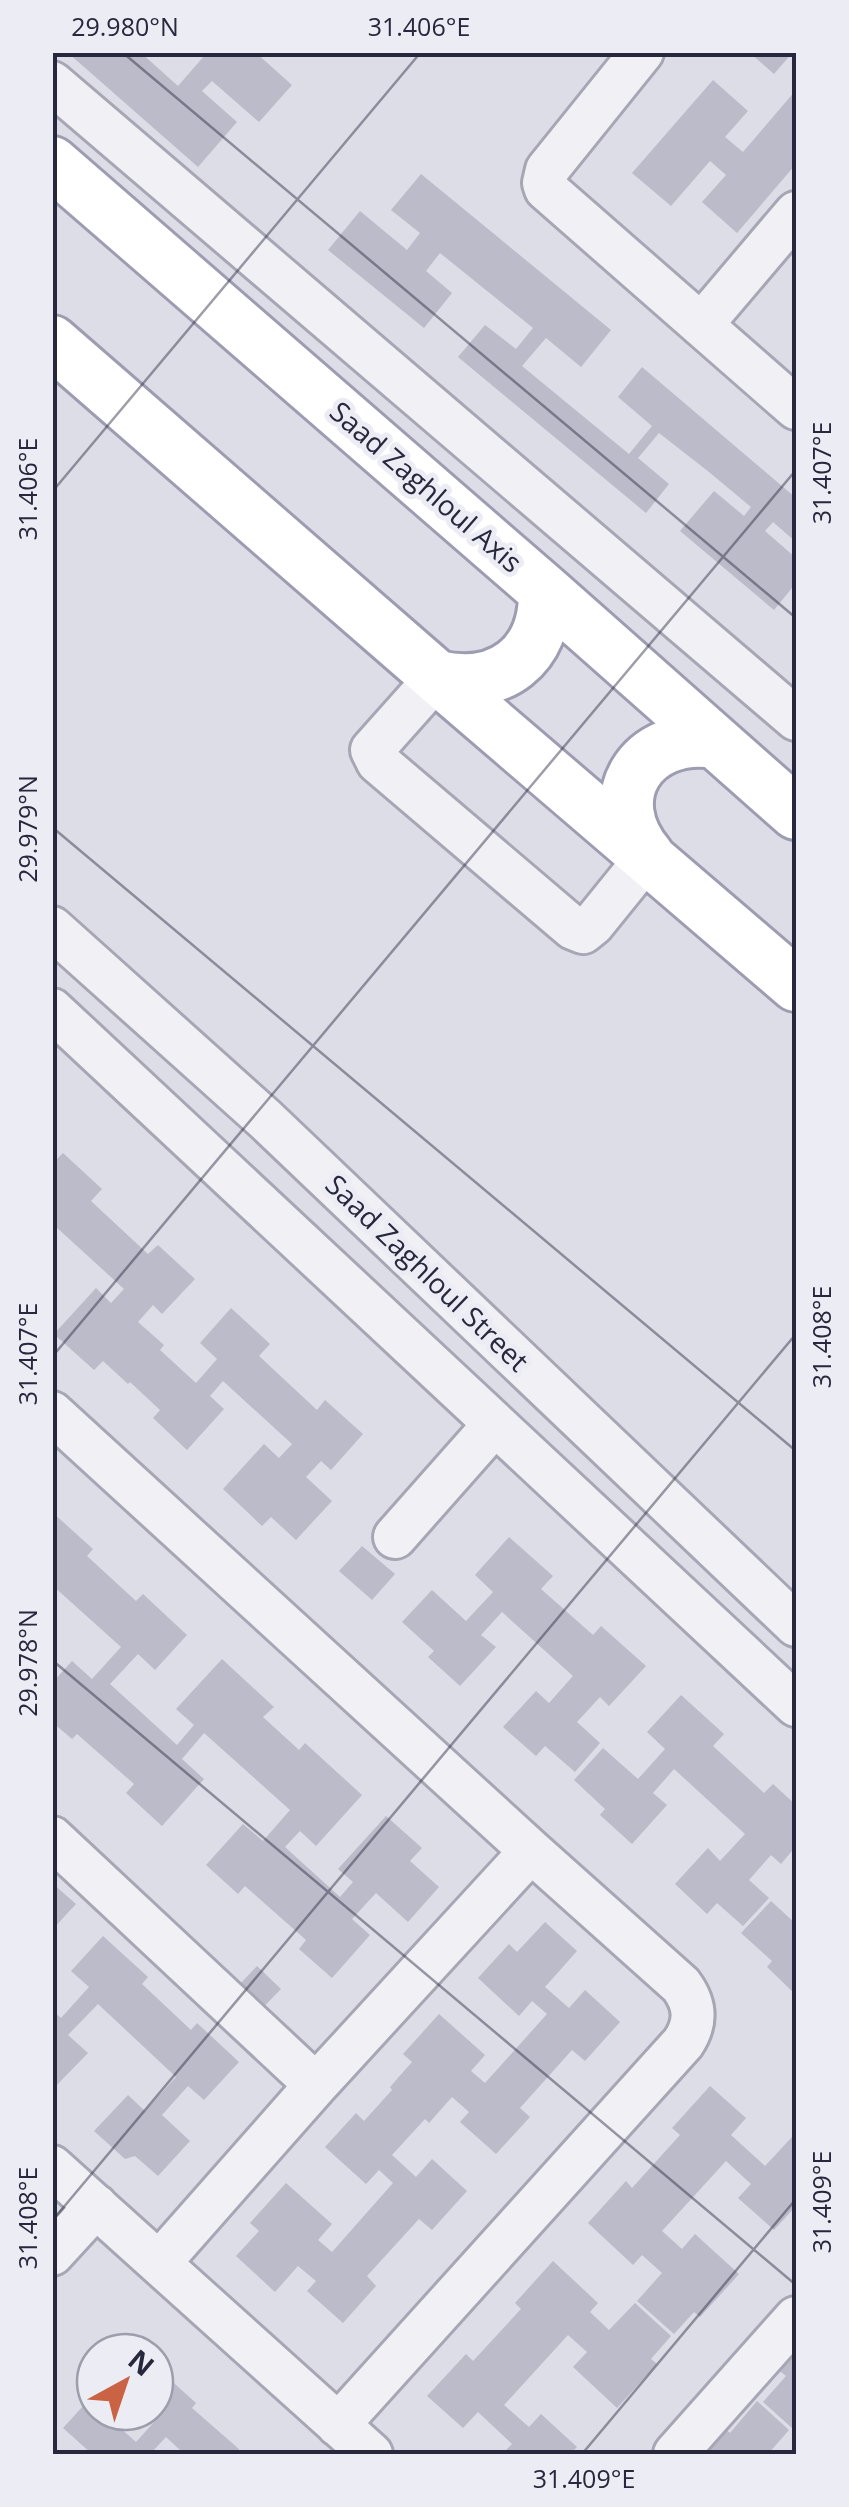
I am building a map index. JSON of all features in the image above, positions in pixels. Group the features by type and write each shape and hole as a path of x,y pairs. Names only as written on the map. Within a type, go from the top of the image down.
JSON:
{"main road":[{"name":"Saad Zaghloul Axis","path":"52,163 796,813"},
{"path":"52,342 796,985"},
{"path":"437,677 456,682 476,681 512,666 536,641 546,608 545,590"},
{"path":"648,856 637,842 627,808 636,773 647,758 679,741 715,742"}],"street":[{"path":"642,52 548,170 546,188 796,408"},
{"path":"52,82 796,720"},
{"path":"701,325 796,213"},
{"path":"437,677 372,750 378,762 573,928 583,932 594,924 648,856"},
{"name":"Saad Zaghloul Street","path":"52,928 266,1119 796,1626"},
{"path":"52,1010 796,1705"},
{"path":"55,1421 681,1984 693,2007 690,2032 338,2425"},
{"path":"394,1537 495,1424"},
{"path":"52,1838 316,2085"},
{"path":"159,2263 531,1851"},
{"path":"52,2167 371,2454"},
{"path":"52,2254 96,2206"},
{"path":"675,2454 796,2318"}],"building":[{"path":"67,52 140,52 178,86 205,55 202,52 255,52 292,85 259,122 212,81 202,91 237,122 198,167"},
{"path":"749,52 793,52 774,74"},
{"path":"713,80 748,111 725,137 743,152 796,90 796,164 737,233 702,202 726,175 710,161 671,206 632,173"},
{"path":"421,174 611,330 581,367 546,338 522,366 629,454 652,426 618,397 642,367 796,498 796,542 773,522 765,531 796,558 796,583 774,610 680,531 714,491 744,516 751,507 709,472 659,433 638,458 669,484 646,513 458,357 485,325 516,349 533,328 440,253 426,271 452,293 424,328 328,250 360,211 407,250 420,233 391,210"},
{"path":"63,1153 102,1189 91,1201 148,1254 158,1245 195,1279 162,1314 153,1305 138,1322 164,1345 160,1350 196,1383 217,1359 200,1343 231,1308 270,1344 259,1356 317,1410 325,1400 363,1434 331,1470 321,1461 306,1477 332,1501 296,1540 271,1517 262,1526 223,1489 264,1444 279,1458 292,1444 223,1381 210,1396 224,1409 187,1450 153,1418 160,1410 130,1382 103,1361 94,1370 54,1334 96,1288 111,1303 124,1289 55,1226 52,1229 52,1164"},
{"path":"52,1512 93,1549 87,1556 136,1601 143,1594 187,1635 155,1670 138,1654 110,1684 177,1745 194,1725 176,1709 222,1659 274,1707 263,1717 299,1750 305,1743 362,1795 316,1846 300,1831 285,1847 340,1897 353,1882 338,1869 386,1816 422,1848 410,1861 439,1887 408,1922 376,1893 352,1919 370,1935 332,1978 299,1949 306,1940 245,1886 238,1894 206,1865 243,1824 263,1841 290,1810 204,1733 182,1759 204,1779 162,1826 126,1793 134,1784 77,1734 72,1739 52,1722 52,1683 72,1661 92,1679 121,1647 52,1585"},
{"path":"509,1537 553,1576 541,1589 593,1635 601,1626 646,1666 609,1706 600,1697 577,1722 600,1743 575,1772 545,1746 536,1756 503,1727 536,1691 549,1703 573,1676 502,1612 481,1635 496,1647 460,1686 428,1657 434,1651 402,1622 432,1590 466,1621 493,1592 475,1575"},
{"path":"362,1546 395,1574 372,1600 339,1571"},
{"path":"681,1695 724,1734 713,1746 764,1793 773,1784 796,1805 796,1846 781,1864 771,1855 749,1880 769,1898 743,1926 717,1903 707,1914 675,1884 708,1848 720,1861 745,1834 674,1769 653,1793 667,1805 632,1844 600,1815 605,1809 574,1780 603,1748 638,1779 665,1749 647,1732"},
{"path":"52,1883 76,1904 52,1930"},
{"path":"771,1901 796,1924 796,1995 767,1967 772,1961 741,1933"},
{"path":"545,1922 577,1951 545,1987 569,2008 585,1990 620,2022 585,2061 572,2050 520,2108 530,2117 496,2154 460,2122 469,2112 452,2097 429,2123 425,2119 392,2155 416,2177 432,2159 467,2191 432,2230 419,2219 367,2276 376,2286 343,2323 307,2291 316,2281 298,2266 275,2292 236,2256 259,2231 250,2223 286,2183 332,2224 318,2240 332,2252 393,2183 379,2170 366,2184 325,2147 356,2113 364,2121 392,2090 390,2087 412,2062 403,2054 439,2014 485,2055 471,2071 485,2083 547,2014 532,2001 519,2016 478,1978 509,1944 517,1952"},
{"path":"103,1936 148,1977 142,1984 191,2030 197,2023 239,2062 204,2100 188,2086 162,2115 190,2141 158,2176 135,2156 125,2159 94,2131 128,2095 145,2111 176,2077 98,2004 68,2035 88,2053 52,2090 52,2010 61,2018 89,1987 71,1971"},
{"path":"257,1966 281,1989 250,2021 227,1998"},
{"path":"710,2086 746,2118 731,2135 765,2166 792,2137 796,2141 796,2206 774,2230 738,2198 751,2184 726,2161 662,2231 682,2249 695,2234 739,2274 700,2317 694,2312 674,2334 637,2301 662,2273 642,2255 633,2265 588,2223 626,2181 632,2188 680,2135 672,2128"},
{"path":"553,2261 598,2303 590,2312 609,2330 635,2303 671,2336 651,2359 657,2364 617,2408 573,2367 587,2352 568,2335 504,2405 529,2427 541,2414 577,2447 570,2454 502,2454 512,2444 478,2412 463,2428 427,2396 466,2354 473,2361 521,2309 515,2303"},
{"path":"796,2342 796,2423 792,2428 763,2402 786,2376 775,2367"},
{"path":"175,2384 196,2403 192,2408 239,2449 234,2454 176,2454 180,2450 166,2437 153,2451 156,2454 92,2454 63,2428 75,2415 75,2432 125,2432 136,2442 145,2432 175,2432"},
{"path":"757,2401 789,2430 768,2454 698,2454 723,2427 730,2433"}]}
